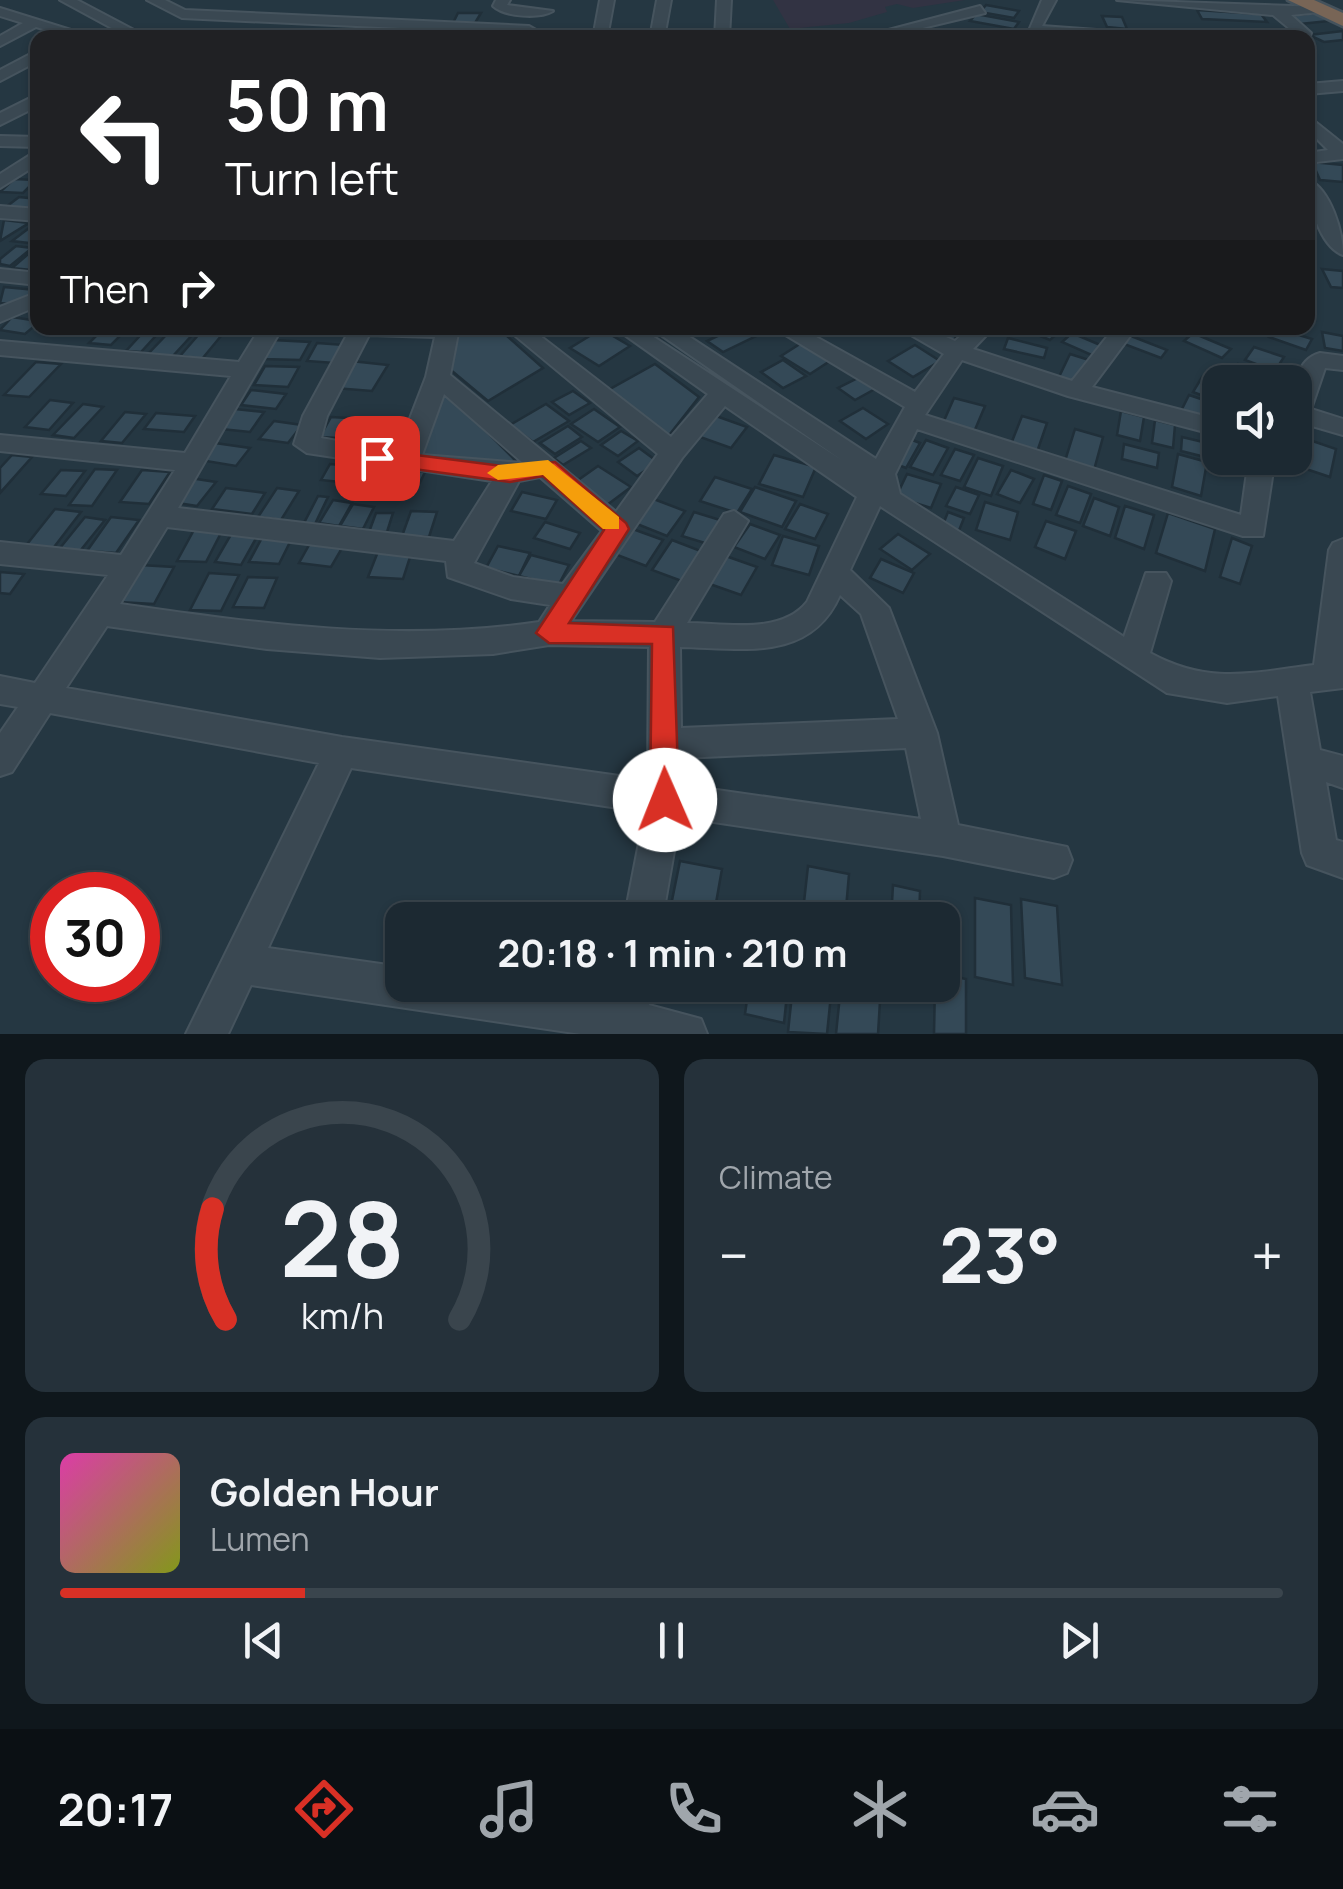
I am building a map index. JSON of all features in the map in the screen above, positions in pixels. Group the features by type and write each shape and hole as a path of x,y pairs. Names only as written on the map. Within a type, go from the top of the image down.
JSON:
{"street":[{"path":"67,0 159,16 382,24 406,30"},
{"path":"503,0 501,8 550,5"},
{"path":"601,30 607,0"},
{"path":"658,30 664,0"},
{"path":"722,30 724,0"},
{"path":"1036,30 1049,0"},
{"path":"1124,0 1277,12 1325,8"},
{"path":"531,30 550,5"},
{"path":"917,30 980,10"},
{"path":"0,12 65,30"},
{"path":"382,24 396,12"},
{"path":"1277,12 1300,30"},
{"path":"159,16 192,30"},
{"path":"0,42 36,21"},
{"path":"0,79 30,59"},
{"path":"0,79 30,85"},
{"path":"1315,88 1343,86"},
{"path":"0,120 30,103"},
{"path":"1315,125 1343,127"},
{"path":"1315,127 1343,153"},
{"path":"0,141 30,142"},
{"path":"1315,157 1343,153"},
{"path":"6,177 30,160"},
{"path":"1315,197 1343,249"},
{"path":"0,212 30,214"},
{"path":"0,274 30,278"},
{"path":"0,315 30,302"},
{"path":"0,762 160,516 267,335"},
{"path":"358,335 315,416 307,444 406,462 510,474 548,468"},
{"path":"406,462 438,377 447,335"},
{"path":"526,335 673,452"},
{"path":"636,335 722,393 882,490"},
{"path":"672,335 882,490 1133,659 1178,684 1226,689 1336,676 1343,550"},
{"path":"796,335 917,412 1253,529 1260,475"},
{"path":"924,335 954,350 1077,390 1202,423"},
{"path":"98,613 324,644 485,646 549,633 765,636 799,631 817,616 834,573 882,490 917,412 954,350 973,335"},
{"path":"1077,390 1120,335"},
{"path":"0,348 246,370"},
{"path":"1312,370 1320,360 1343,364"},
{"path":"438,377 618,529"},
{"path":"549,633 570,596 673,452 722,393"},
{"path":"1312,418 1343,427"},
{"path":"0,443 192,463"},
{"path":"510,474 462,552 458,570 511,588 570,596"},
{"path":"160,516 462,552"},
{"path":"646,902 665,800 664,634 734,521"},
{"path":"0,553 126,566"},
{"path":"834,573 874,608 920,734 943,839"},
{"path":"1133,659 1156,581"},
{"path":"1292,682 1320,853 1343,860"},
{"path":"0,690 342,752 943,839 1054,860"},
{"path":"664,744 920,734"},
{"path":"208,1034 342,752"},
{"path":"1306,762 1343,772"},
{"path":"240,964 627,1013 686,1034"}],"shaded area":[{"path":"773,0 965,0 913,8 897,4 885,7 887,12 849,23 790,29"}],"building":[{"path":"986,5 1019,11 1014,18 980,12"},
{"path":"1197,10 1261,14 1267,22 1202,19"},
{"path":"458,13 481,13 475,23 453,23"},
{"path":"1315,13 1329,21 1300,24 1286,16"},
{"path":"976,14 1019,22 1014,29 970,21"},
{"path":"1102,16 1122,17 1127,29 1107,27"},
{"path":"1343,31 1343,40 1324,42 1315,34"},
{"path":"1315,162 1343,165 1343,182 1320,180"},
{"path":"14,179 30,180 23,193 0,192"},
{"path":"19,197 30,198 30,210 6,207"},
{"path":"4,220 29,223 0,241"},
{"path":"30,227 29,243 12,241"},
{"path":"16,246 30,248 10,266 0,264 0,259"},
{"path":"30,252 30,270 12,268"},
{"path":"1322,269 1343,271 1343,288 1331,287"},
{"path":"4,287 30,289 30,295 19,305 0,303"},
{"path":"12,317 30,320 30,330 25,334 0,330"},
{"path":"1322,332 1343,336 1343,351 1325,348"},
{"path":"97,335 121,335 111,345 89,343"},
{"path":"141,335 157,335 141,352 126,351"},
{"path":"166,335 192,335 171,358 148,354"},
{"path":"198,335 221,336 202,359 180,356"},
{"path":"457,335 506,335 543,368 488,401 446,366"},
{"path":"591,335 611,335 630,346 599,366 570,348"},
{"path":"719,335 756,336 723,352 707,341"},
{"path":"928,335 959,335 948,344"},
{"path":"1077,335 1105,347 1096,357 1062,342"},
{"path":"1198,335 1231,349 1222,358 1184,341"},
{"path":"1298,335 1312,339 1306,350 1269,337"},
{"path":"1131,336 1167,350 1161,358 1124,344"},
{"path":"1008,338 1047,348 1044,358 1004,349"},
{"path":"273,340 310,342 300,360 262,359"},
{"path":"803,342 833,359 810,374 781,356"},
{"path":"317,343 345,345 335,363 307,361"},
{"path":"915,345 940,361 913,377 888,361"},
{"path":"1254,347 1284,357 1279,365 1245,360"},
{"path":"1070,354 1089,360 1077,385 1058,379"},
{"path":"783,360 806,376 783,388 761,372"},
{"path":"351,361 388,365 372,391 334,388"},
{"path":"36,362 61,364 29,397 4,395"},
{"path":"655,364 699,397 659,448 594,398"},
{"path":"265,366 299,367 288,387 254,385"},
{"path":"1202,377 1202,396 1193,392"},
{"path":"858,378 875,389 855,400 838,388"},
{"path":"251,390 286,394 276,409 241,405"},
{"path":"445,390 515,460 504,468 420,460"},
{"path":"573,391 590,403 569,415 552,402"},
{"path":"1189,395 1202,399 1202,418 1181,411"},
{"path":"954,398 985,406 974,432 943,423"},
{"path":"50,400 73,403 49,430 25,427"},
{"path":"83,404 103,407 74,438 53,435"},
{"path":"546,404 569,421 533,442 510,425"},
{"path":"863,408 888,424 866,439 840,421"},
{"path":"235,409 264,412 250,432 221,429"},
{"path":"594,409 620,427 598,442 571,424"},
{"path":"1121,411 1144,417 1140,441 1117,435"},
{"path":"125,412 146,414 122,443 101,441"},
{"path":"156,413 195,416 184,432 144,429"},
{"path":"716,416 747,427 731,448 700,437"},
{"path":"1022,416 1047,423 1037,452 1011,444"},
{"path":"331,417 365,419 355,439 320,437"},
{"path":"1155,420 1175,425 1173,448 1152,443"},
{"path":"274,421 302,425 288,443 259,439"},
{"path":"373,421 408,424 397,447 361,444"},
{"path":"568,426 582,437 555,454 540,443"},
{"path":"1075,429 1103,437 1094,470 1065,461"},
{"path":"621,431 638,441 618,456 601,445"},
{"path":"1182,437 1202,442 1202,456 1181,451"},
{"path":"907,438 920,443 906,468 893,463"},
{"path":"926,440 948,448 933,475 910,467"},
{"path":"581,441 591,448 563,465 554,458"},
{"path":"1312,441 1336,449 1330,477 1312,471"},
{"path":"215,443 250,448 236,466 200,460"},
{"path":"1124,444 1159,453 1157,468 1122,459"},
{"path":"639,448 658,462 637,476 618,462"},
{"path":"955,449 974,455 960,481 941,475"},
{"path":"1178,454 1202,461 1205,475 1201,496 1172,487"},
{"path":"12,455 32,457 0,493 0,468"},
{"path":"774,455 816,467 803,497 759,484"},
{"path":"978,458 1003,466 991,496 964,487"},
{"path":"358,462 372,464 363,482 349,481"},
{"path":"330,464 350,466 340,482 321,480"},
{"path":"598,466 631,487 607,505 574,483"},
{"path":"378,467 396,469 385,489 367,486"},
{"path":"95,469 117,470 92,506 69,505"},
{"path":"401,469 425,472 415,493 389,490"},
{"path":"61,470 85,471 66,496 41,494"},
{"path":"142,470 170,472 149,504 120,502"},
{"path":"1011,470 1034,479 1020,503 997,494"},
{"path":"907,474 941,484 931,508 896,497"},
{"path":"1044,475 1062,481 1051,510 1033,504"},
{"path":"715,477 752,489 737,513 700,501"},
{"path":"190,478 216,482 197,506 171,502"},
{"path":"1068,486 1091,494 1080,523 1056,515"},
{"path":"755,487 796,501 782,527 740,512"},
{"path":"956,487 979,495 970,514 946,506"},
{"path":"226,488 265,493 252,514 212,509"},
{"path":"277,488 299,491 281,520 258,517"},
{"path":"522,492 557,500 546,519 511,511"},
{"path":"318,496 328,497 315,524 304,523"},
{"path":"651,498 685,511 667,536 632,522"},
{"path":"1094,498 1119,507 1110,536 1083,526"},
{"path":"333,500 352,503 339,526 319,523"},
{"path":"985,502 1018,512 1010,540 976,530"},
{"path":"353,504 374,507 363,529 340,526"},
{"path":"800,504 828,514 815,539 785,529"},
{"path":"1125,506 1154,515 1144,549 1115,538"},
{"path":"55,509 81,512 51,551 24,548"},
{"path":"411,511 437,512 429,537 402,536"},
{"path":"694,512 720,520 708,544 682,536"},
{"path":"948,512 964,518 958,533 942,527"},
{"path":"376,513 393,513 387,532 369,532"},
{"path":"1168,513 1215,529 1205,571 1156,553"},
{"path":"85,517 105,520 80,551 60,548"},
{"path":"111,517 139,520 116,553 87,551"},
{"path":"1046,521 1076,531 1065,559 1035,547"},
{"path":"545,522 580,533 570,549 534,538"},
{"path":"750,524 780,535 765,559 734,547"},
{"path":"195,528 223,529 206,562 177,561"},
{"path":"630,528 663,540 646,566 612,553"},
{"path":"233,531 259,533 241,565 215,562"},
{"path":"264,534 293,536 279,564 249,562"},
{"path":"898,534 930,554 912,570 880,549"},
{"path":"783,536 819,546 809,575 772,565"},
{"path":"313,538 345,543 331,567 299,563"},
{"path":"1232,538 1252,546 1240,584 1220,577"},
{"path":"672,540 706,553 687,583 652,570"},
{"path":"498,546 530,553 519,576 486,568"},
{"path":"379,549 412,551 403,579 368,577"},
{"path":"720,554 757,567 741,595 704,582"},
{"path":"531,555 569,565 558,586 519,576"},
{"path":"881,559 914,573 903,593 870,578"},
{"path":"140,565 174,567 154,604 119,602"},
{"path":"0,572 24,574 10,594 0,593"},
{"path":"209,573 239,575 221,611 190,610"},
{"path":"248,577 277,578 264,608 233,607"},
{"path":"680,861 722,869 716,902 672,902"},
{"path":"808,866 849,874 847,902 804,902"},
{"path":"893,885 920,891 920,902 892,902"},
{"path":"975,898 1011,905 1013,985 975,977"},
{"path":"1021,899 1057,906 1062,985 1025,978"},
{"path":"960,978 966,979 966,1034 934,1034 935,1002 960,1002"},
{"path":"747,1002 786,1002 784,1023 745,1014"},
{"path":"791,1002 830,1002 827,1034 788,1032"},
{"path":"839,1002 880,1002 878,1034 836,1034"}],"slow traffic":[{"path":"498,473 548,468 611,523"}],"route":[{"path":"377,458 510,474 548,468 618,529 549,633 664,634 665,800"}]}
